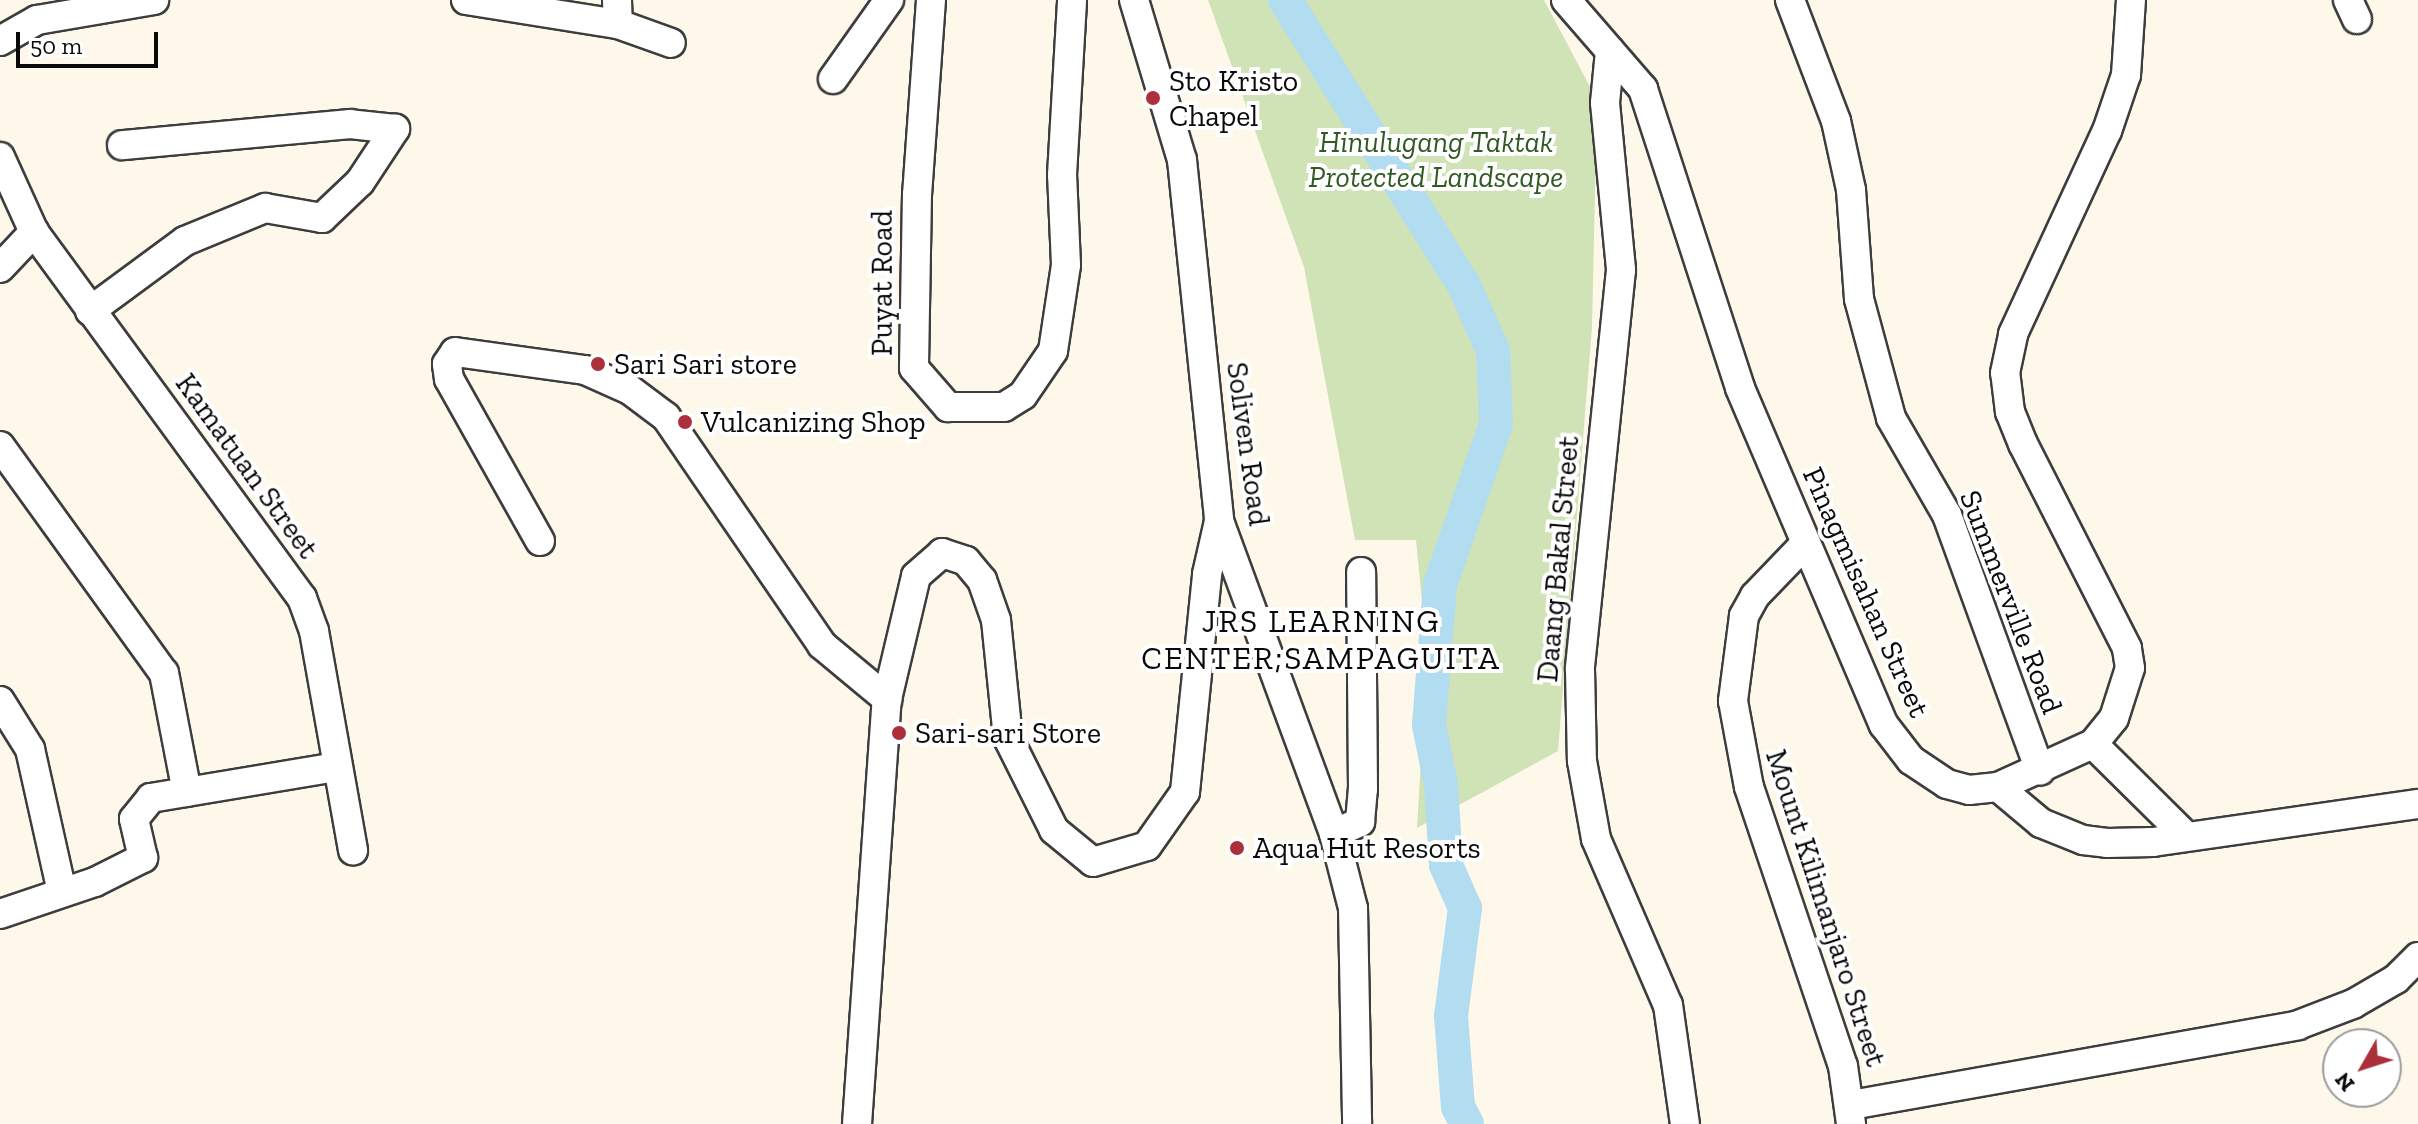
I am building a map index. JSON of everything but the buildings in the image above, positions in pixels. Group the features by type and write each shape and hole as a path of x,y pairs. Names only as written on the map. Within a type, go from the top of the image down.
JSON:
{"street":[{"path":"0,41 37,10 154,0"},
{"path":"466,0 618,12 671,43"},
{"path":"833,79 889,0"},
{"name":"Puyat Road","path":"931,0 935,6 917,194 914,368 948,407 1004,407 1023,395 1053,351 1066,265 1061,206 1072,0"},
{"name":"Soliven Road","path":"1134,0 1182,160 1219,521 1334,834 1353,908 1357,1124"},
{"path":"1566,0 1610,51"},
{"name":"Summerville Road","path":"1790,0 1836,121 1851,190 1859,299 1891,418 1947,515 2040,771"},
{"name":"Pinagmisahan Street","path":"1610,51 1643,89 1676,177 1740,388 1804,545 1884,725 1911,760 1947,784 1969,790 1998,787 2040,771 2093,744 2114,718 2130,668 2127,648 2023,444 2010,412 2005,373 2027,298 2107,131 2126,75 2131,0"},
{"name":"Daang Bakal Street","path":"1610,51 1605,103 1621,270 1580,669 1582,761 1596,839 1668,1005 1685,1124"},
{"path":"90,311 185,241 265,208 322,218 360,182 395,129 350,124 122,145"},
{"name":"Kamatuan Street","path":"0,157 34,232 302,598 314,631 353,851"},
{"path":"0,268 34,232"},
{"path":"540,541 449,379 447,364 455,352 585,370 630,390 666,417 822,645 887,699"},
{"path":"0,446 164,673 187,792"},
{"path":"857,1124 887,699 916,576 942,553 966,561 982,580 996,620 1008,738 1054,830 1093,862 1147,846 1185,792 1207,574 1219,521"},
{"name":"Mount Kilimanjaro Street","path":"1804,545 1762,588 1744,616 1733,701 1749,787 1843,1066 1851,1115"},
{"path":"1334,834 1360,822 1361,572"},
{"path":"0,701 30,749 62,892"},
{"path":"2093,744 2186,836"},
{"path":"0,914 143,858 134,819 151,798 337,767"},
{"path":"1998,787 2041,823 2083,840 2130,843 2418,804"},
{"path":"1851,1115 2298,1025 2353,1004 2396,979 2418,957"}],"green space":[{"name":"Hinulugang Taktak Protected Landscape","path":"1208,0 1544,0 1597,100 1592,327 1558,751 1417,828 1427,654 1416,540 1355,540 1304,267"}],"waterway":[{"path":"1285,0 1464,285 1493,351 1496,424 1440,585 1429,725 1441,785 1446,865 1465,908 1451,1016 1458,1107 1467,1124"}],"place":[{"name":"Sto Kristo Chapel","path":"1153,98"},
{"name":"Sari Sari store","path":"598,364"},
{"name":"Vulcanizing Shop","path":"685,422"},
{"name":"Sari-sari Store","path":"899,733"},
{"name":"Aqua Hut Resorts","path":"1237,848"}],"district":[{"name":"JRS LEARNING CENTER;SAMPAGUITA","path":"1321,640"}]}
